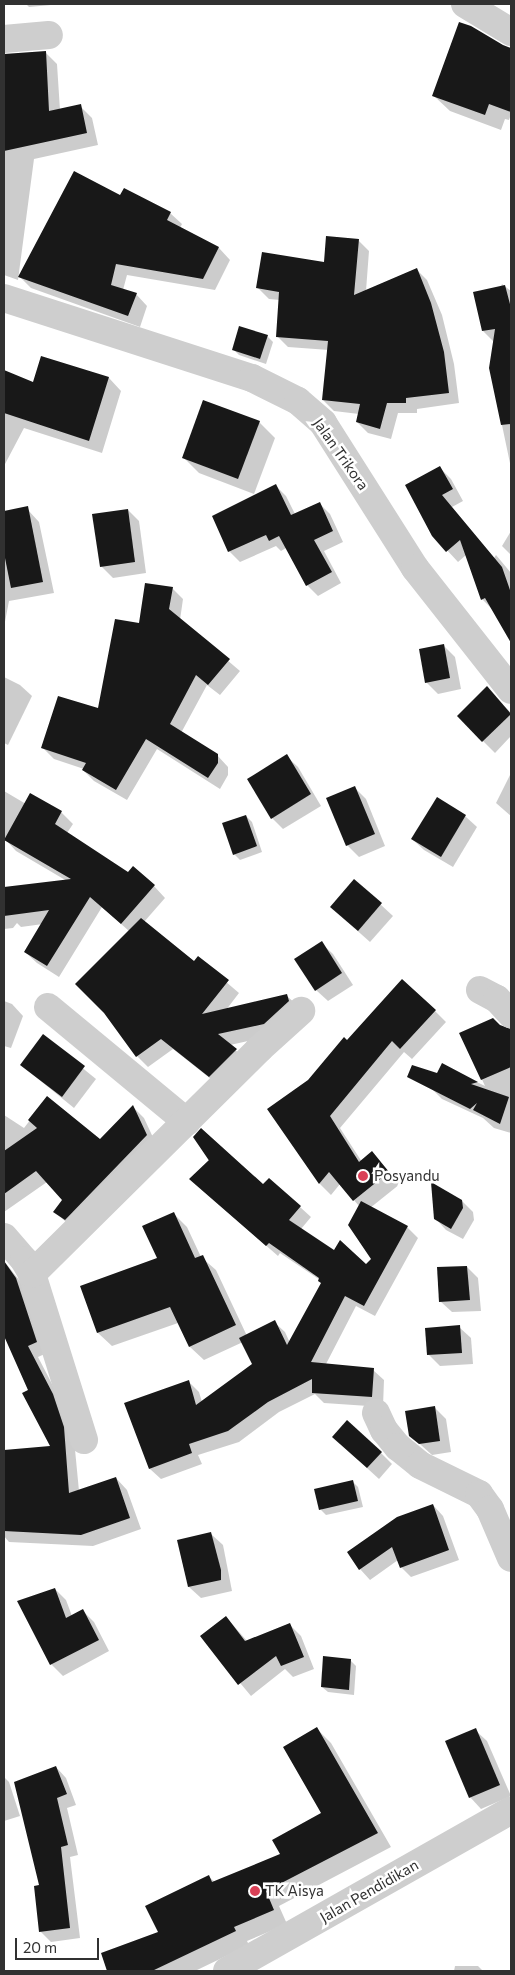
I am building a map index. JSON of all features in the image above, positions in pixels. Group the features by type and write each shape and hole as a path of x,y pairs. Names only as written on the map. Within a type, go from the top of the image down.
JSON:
{"street":[{"path":"465,4 511,32"},
{"path":"4,39 49,35"},
{"name":"Jalan Trikora","path":"4,298 252,378 298,401 323,423 415,568 511,690"},
{"path":"48,1007 187,1122"},
{"path":"32,1274 259,1049 301,1011"},
{"path":"4,1237 24,1260 32,1274 84,1440"},
{"path":"376,1413 384,1430 393,1441 420,1465 479,1494 490,1509 511,1558"},
{"name":"Jalan Pendidikan","path":"227,1971 511,1810"}],"building":[{"path":"459,22 471,26 511,48 511,112 489,104 485,115 432,96"},
{"path":"46,51 49,111 81,104 87,133 4,151 4,54"},
{"path":"74,171 120,195 124,188 171,212 167,220 219,247 203,279 116,264 111,285 137,293 128,316 18,277"},
{"path":"326,236 359,239 354,295 417,268 431,303 444,352 449,393 406,398 406,403 387,403 380,429 356,422 360,404 322,400 328,341 276,337 279,292 256,288 262,252 324,262"},
{"path":"505,285 511,308 511,424 501,425 489,368 495,329 482,331 473,292"},
{"path":"239,326 268,335 260,359 232,350"},
{"path":"41,356 109,377 89,441 4,413 4,370 33,382"},
{"path":"203,400 260,421 238,479 182,458"},
{"path":"440,466 453,489 442,495 502,567 511,593 511,643 485,598 481,600 460,540 446,552 432,536 405,485"},
{"path":"276,484 291,515 320,502 333,531 314,540 332,572 306,586 279,536 269,541 266,535 228,552 212,516"},
{"path":"28,506 43,582 11,588 4,553 4,511"},
{"path":"128,509 135,562 100,567 92,514"},
{"path":"145,583 173,587 169,609 230,659 208,685 196,675 170,724 218,754 218,763 208,778 146,739 116,790 82,770 86,763 41,748 58,696 98,708 115,619 139,623"},
{"path":"444,644 450,678 425,683 419,649"},
{"path":"487,686 511,714 482,742 457,716"},
{"path":"287,754 311,794 271,819 247,779"},
{"path":"355,786 375,834 346,846 326,798"},
{"path":"30,793 62,811 55,824 128,872 133,866 155,885 121,924 90,897 47,966 24,952 49,910 4,916 4,887 71,879 4,840"},
{"path":"437,797 466,815 441,857 411,839"},
{"path":"246,815 257,846 233,855 222,823"},
{"path":"354,879 382,903 358,931 330,907"},
{"path":"141,918 194,961 198,956 229,980 202,1014 287,994 289,1001 264,1024 218,1034 237,1049 209,1077 161,1039 136,1057 104,1013 75,984"},
{"path":"322,941 342,973 315,991 294,959"},
{"path":"402,979 436,1010 400,1049 392,1041 330,1116 359,1162 372,1151 389,1172 353,1201 329,1172 319,1184 267,1109 308,1080 344,1037 347,1040"},
{"path":"493,1018 500,1025 511,1029 511,1067 481,1080 459,1033"},
{"path":"43,1034 85,1066 62,1097 20,1065"},
{"path":"442,1063 478,1082 471,1084 509,1097 500,1124 473,1110 477,1103 470,1109 407,1077 412,1065 437,1073"},
{"path":"47,1096 100,1139 133,1105 147,1135 65,1220 53,1212 62,1200 36,1171 4,1194 4,1151 37,1128 28,1120"},
{"path":"201,1128 263,1184 269,1178 301,1206 289,1220 334,1250 340,1240 366,1264 371,1259 348,1225 361,1201 408,1226 364,1306 345,1296 311,1362 374,1368 372,1397 312,1393 312,1379 268,1402 228,1431 189,1444 192,1453 149,1469 124,1403 189,1380 196,1405 252,1364 239,1338 275,1320 287,1345 321,1283 318,1281 319,1278 269,1243 266,1246 189,1179 209,1160 193,1137"},
{"path":"431,1182 462,1200 463,1208 451,1229 434,1219"},
{"path":"174,1212 195,1258 203,1255 236,1325 189,1347 170,1307 97,1333 80,1286 157,1258 142,1226"},
{"path":"4,1261 16,1278 37,1342 28,1346 53,1394 64,1427 69,1493 116,1477 130,1518 81,1535 4,1531 4,1450 50,1446 22,1393 28,1390 4,1336"},
{"path":"467,1266 470,1300 439,1302 437,1267"},
{"path":"460,1325 462,1353 427,1355 425,1328"},
{"path":"435,1406 440,1441 419,1444 409,1436 405,1411"},
{"path":"347,1420 382,1452 367,1468 332,1437"},
{"path":"353,1480 358,1501 319,1510 314,1489"},
{"path":"433,1504 449,1550 400,1568 392,1547 359,1570 347,1552 397,1517"},
{"path":"211,1532 221,1570 221,1580 188,1587 177,1540"},
{"path":"55,1588 66,1618 83,1609 99,1640 50,1665 17,1601"},
{"path":"226,1616 245,1641 290,1623 304,1657 281,1666 276,1656 238,1685 200,1636"},
{"path":"323,1656 351,1659 349,1690 321,1687"},
{"path":"317,1727 378,1833 266,1891 274,1910 234,1927 236,1931 152,1971 107,1971 101,1953 158,1932 145,1906 209,1875 212,1882 280,1854 272,1840 321,1813 283,1747"},
{"path":"476,1728 500,1785 469,1798 445,1741"},
{"path":"56,1766 67,1794 57,1798 68,1845 61,1847 70,1928 39,1932 34,1886 39,1885 14,1782"}],"place":[{"name":"Posyandu","path":"363,1176"},
{"name":"TK Aisya","path":"255,1891"}]}
